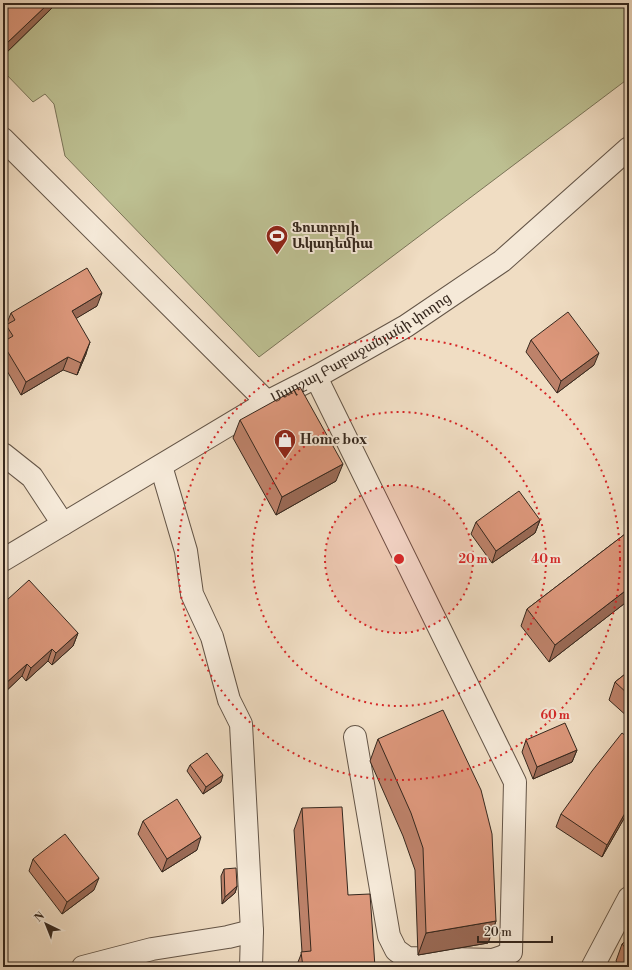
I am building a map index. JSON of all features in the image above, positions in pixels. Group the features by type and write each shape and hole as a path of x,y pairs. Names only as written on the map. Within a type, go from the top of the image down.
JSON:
{"street":[{"name":"Մարշալ Բաբաջանյանի փողոց","path":"3,139 267,402 316,377 406,326 502,261 629,148"},
{"path":"316,377 515,782 512,952 493,960 407,958 396,950 389,936 355,737"},
{"path":"3,560 267,402"},
{"path":"3,454 32,477 63,524"},
{"path":"161,466 186,551 192,594 212,637 229,700 241,724 252,931 251,967"},
{"path":"594,967 629,898"},
{"path":"83,967 152,949 228,937 252,931"}],"green space":[{"name":"Ֆուտբոլի Ակադեմիա","path":"3,3 629,3 629,78 259,357 65,156 54,104 45,94 33,102 3,71"}],"building":[{"path":"3,3 49,3 7,43 3,39"},
{"path":"87,268 102,293 72,311 90,342 81,363 68,357 26,382 3,344 3,342 13,336 6,325 15,320 11,313"},
{"path":"568,312 599,353 561,381 531,340"},
{"name":"Home box","path":"300,387 343,464 282,497 240,420"},
{"path":"519,491 540,520 496,551 476,522"},
{"path":"629,531 629,588 555,645 527,609"},
{"path":"29,580 78,633 56,653 52,649 31,668 27,664 5,684 3,681 3,596 7,600"},
{"path":"629,671 629,695 615,682"},
{"path":"443,710 481,790 492,834 496,921 426,933 423,848 411,813 378,739"},
{"path":"565,723 577,750 537,767 526,740"},
{"path":"622,733 629,738 629,806 607,845 561,814"},
{"path":"207,753 223,775 206,787 190,765"},
{"path":"177,799 201,837 167,859 143,821"},
{"path":"342,807 348,895 370,894 375,967 303,967 301,952 311,951 302,808"},
{"path":"65,834 99,878 67,902 33,859"},
{"path":"236,868 237,886 225,897 224,869"},
{"path":"629,939 629,952 622,944"},
{"path":"205,963 206,967 191,967"}],"place":[{"name":"Ֆուտբոլի Ակադեմիա","path":"277,256"},
{"name":"Home box","path":"285,460"}]}
